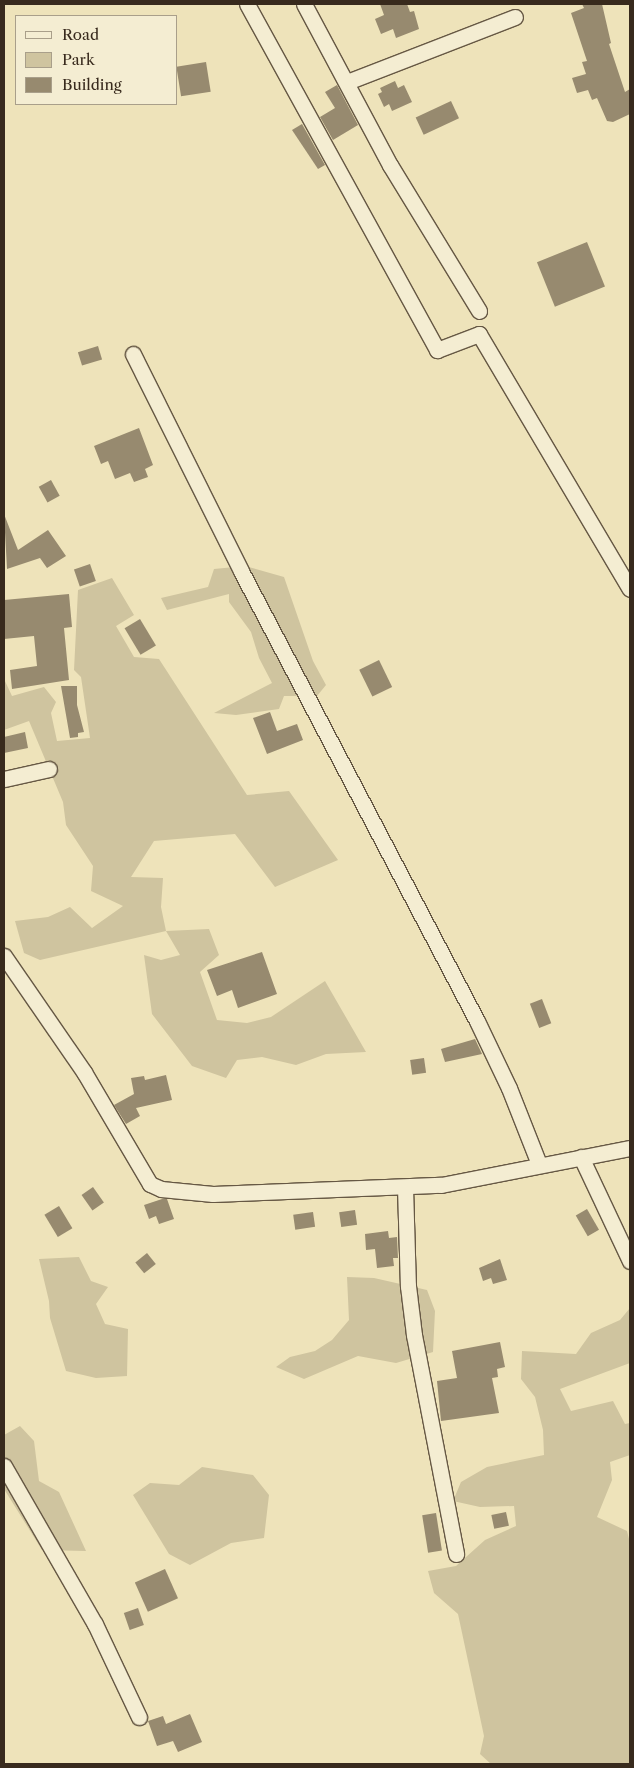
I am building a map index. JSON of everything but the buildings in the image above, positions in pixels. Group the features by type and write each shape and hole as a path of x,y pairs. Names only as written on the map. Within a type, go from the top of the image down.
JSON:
{"street":[{"path":"247,4 437,350 479,334 630,589"},
{"path":"304,4 390,165 479,311"},
{"path":"346,82 515,17"},
{"path":"133,354 241,570 476,1021 509,1088 539,1164"},
{"path":"4,779 49,769"},
{"path":"4,956 84,1072 150,1184 161,1189 213,1194 441,1185 539,1164 630,1148"},
{"path":"581,1157 630,1261"},
{"path":"405,1187 408,1286 414,1335 456,1554"},
{"path":"4,1466 95,1624 139,1717"}],"green space":[{"path":"245,566 284,577 313,661 326,685 317,696 284,696 279,709 236,715 214,713 272,683 259,658 251,632 229,602 229,594 167,610 161,598 208,587 214,569"},
{"path":"112,578 134,615 116,626 134,657 159,659 247,795 289,791 338,860 275,887 235,834 154,841 131,877 163,878 161,907 166,931 40,960 24,953 15,921 48,917 70,907 92,928 123,906 91,891 93,866 66,825 63,802 29,721 4,730 4,679 12,696 44,687 56,702 51,713 57,741 90,738 81,677 74,670 78,590"},
{"path":"209,929 219,955 200,972 217,1020 247,1023 271,1017 325,981 366,1052 326,1054 296,1065 262,1057 237,1060 226,1078 192,1066 152,1014 144,955 161,960 180,955 166,931"},
{"path":"79,1257 91,1281 108,1287 96,1304 105,1324 128,1329 127,1376 96,1378 66,1371 50,1318 49,1301 39,1259"},
{"path":"347,1277 374,1278 427,1290 435,1311 433,1352 396,1363 358,1356 304,1379 276,1367 290,1357 315,1351 332,1340 349,1320"},
{"path":"630,1308 630,1363 560,1389 571,1411 613,1401 625,1424 630,1423 630,1455 610,1462 612,1480 597,1517 627,1531 630,1543 630,1764 491,1764 480,1754 484,1736 458,1614 434,1593 428,1571 456,1566 485,1540 516,1526 514,1506 480,1507 453,1501 461,1482 487,1467 544,1455 543,1430 535,1397 521,1379 522,1351 576,1354 591,1333 620,1320"},
{"path":"20,1426 34,1441 39,1481 59,1492 86,1551 42,1550 4,1489 4,1435"},
{"path":"202,1467 253,1475 269,1495 264,1538 231,1543 190,1565 169,1554 133,1495 150,1483 179,1485"}]}
